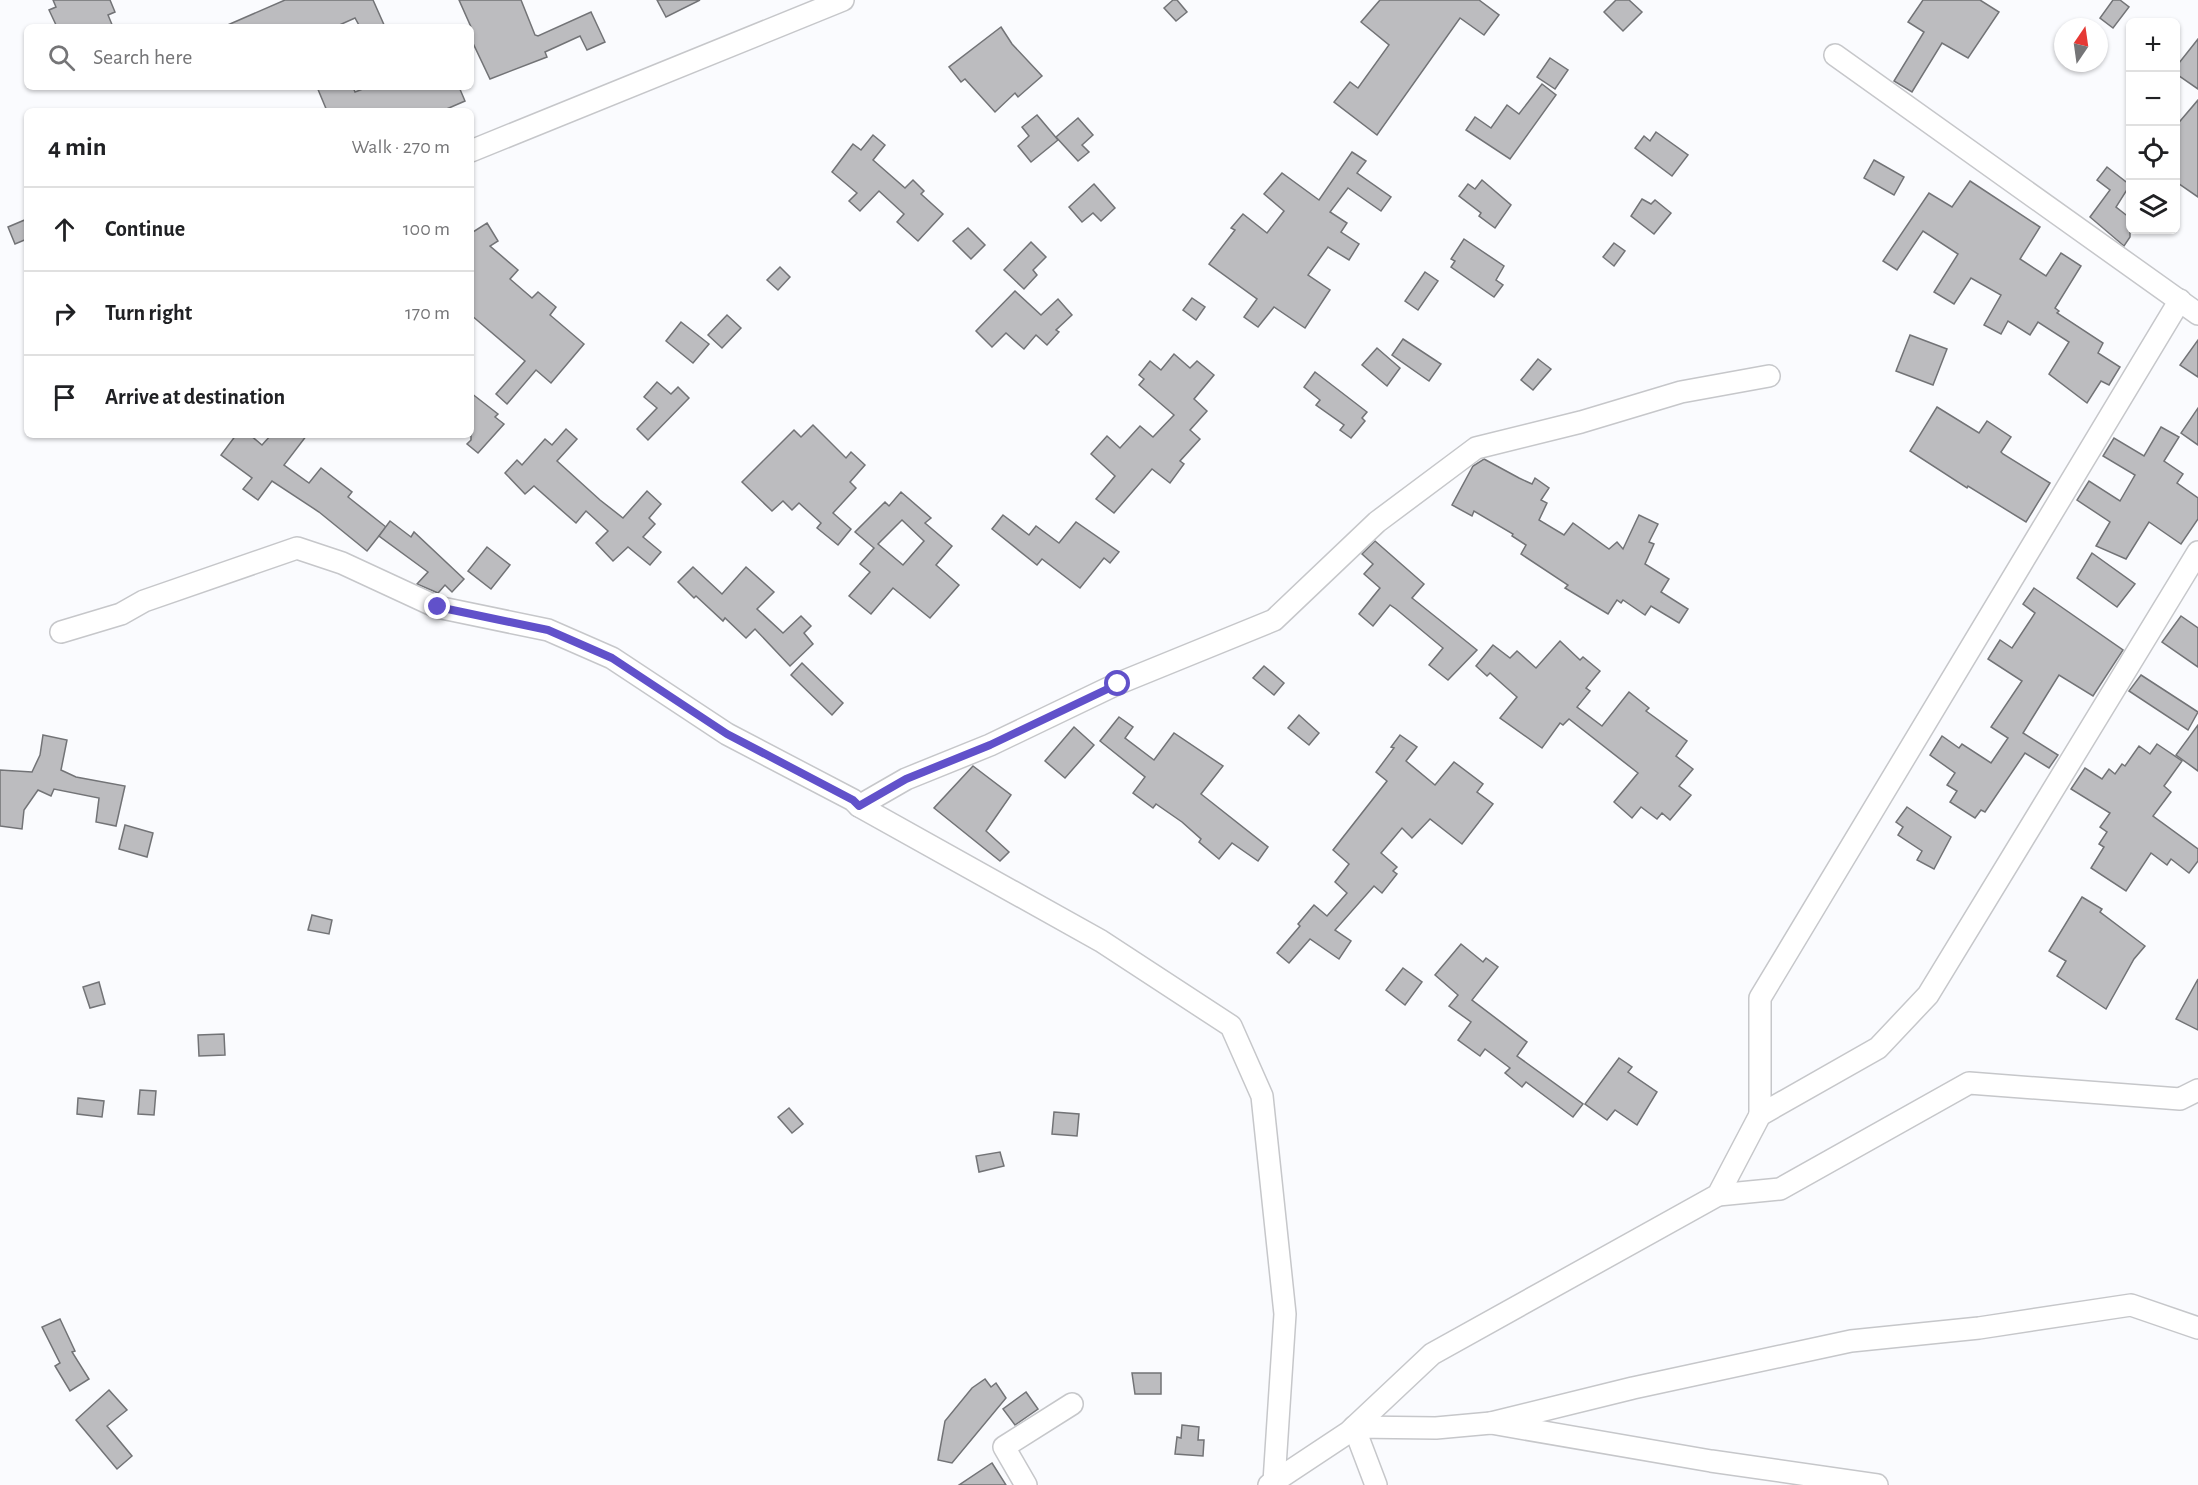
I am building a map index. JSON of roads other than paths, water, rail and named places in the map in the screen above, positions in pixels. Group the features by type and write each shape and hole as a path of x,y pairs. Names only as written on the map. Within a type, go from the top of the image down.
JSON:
{"street":[{"path":"474,149 843,0"},
{"path":"1835,55 2198,314"},
{"path":"1718,1195 1760,1115 1760,998 2180,300"},
{"path":"859,806 906,779 990,745 1118,684 1274,620 1377,522 1476,448 1581,422 1681,392 1769,376"},
{"path":"61,632 121,614 144,601 297,548 342,563 438,607 548,630 612,658 727,734 853,800 859,806 1101,941 1232,1026 1262,1096 1285,1314 1272,1483"},
{"path":"1760,1115 1878,1048 1928,994 2198,552"},
{"path":"1272,1483 1354,1427 1432,1354 1718,1195 1780,1189 1969,1083 2180,1099 2198,1090"},
{"path":"1354,1427 1436,1428 1491,1423 1851,1341 1979,1328 2132,1305 2198,1328"},
{"path":"1026,1485 1004,1447 1072,1404"},
{"path":"1491,1423 1710,1461 1877,1485"},
{"path":"1354,1427 1376,1485"}]}
